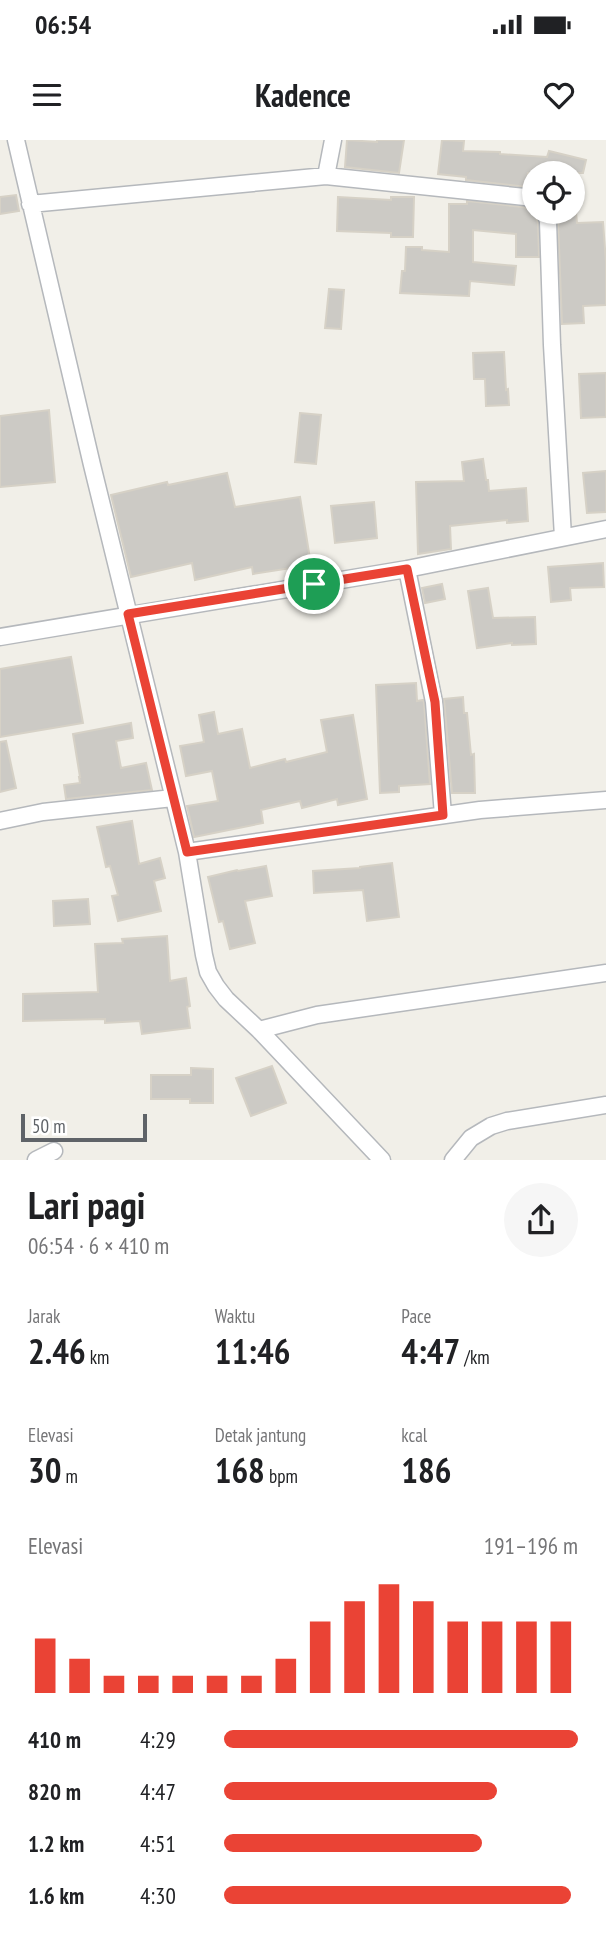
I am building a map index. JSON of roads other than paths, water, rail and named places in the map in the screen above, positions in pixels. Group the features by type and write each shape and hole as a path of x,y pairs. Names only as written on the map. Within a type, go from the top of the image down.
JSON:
{"street":[{"path":"16,140 187,852 208,972 226,999 383,1160"},
{"path":"326,176 333,140"},
{"path":"30,204 326,176 522,197"},
{"path":"548,224 563,537"},
{"path":"0,637 407,569 606,529"},
{"path":"407,569 435,702 443,815"},
{"path":"0,821 43,812 173,799"},
{"path":"187,852 480,810 606,800"},
{"path":"259,1030 317,1016 606,973"},
{"path":"453,1160 471,1138 491,1126 606,1105"},
{"path":"36,1160 54,1151"}]}
